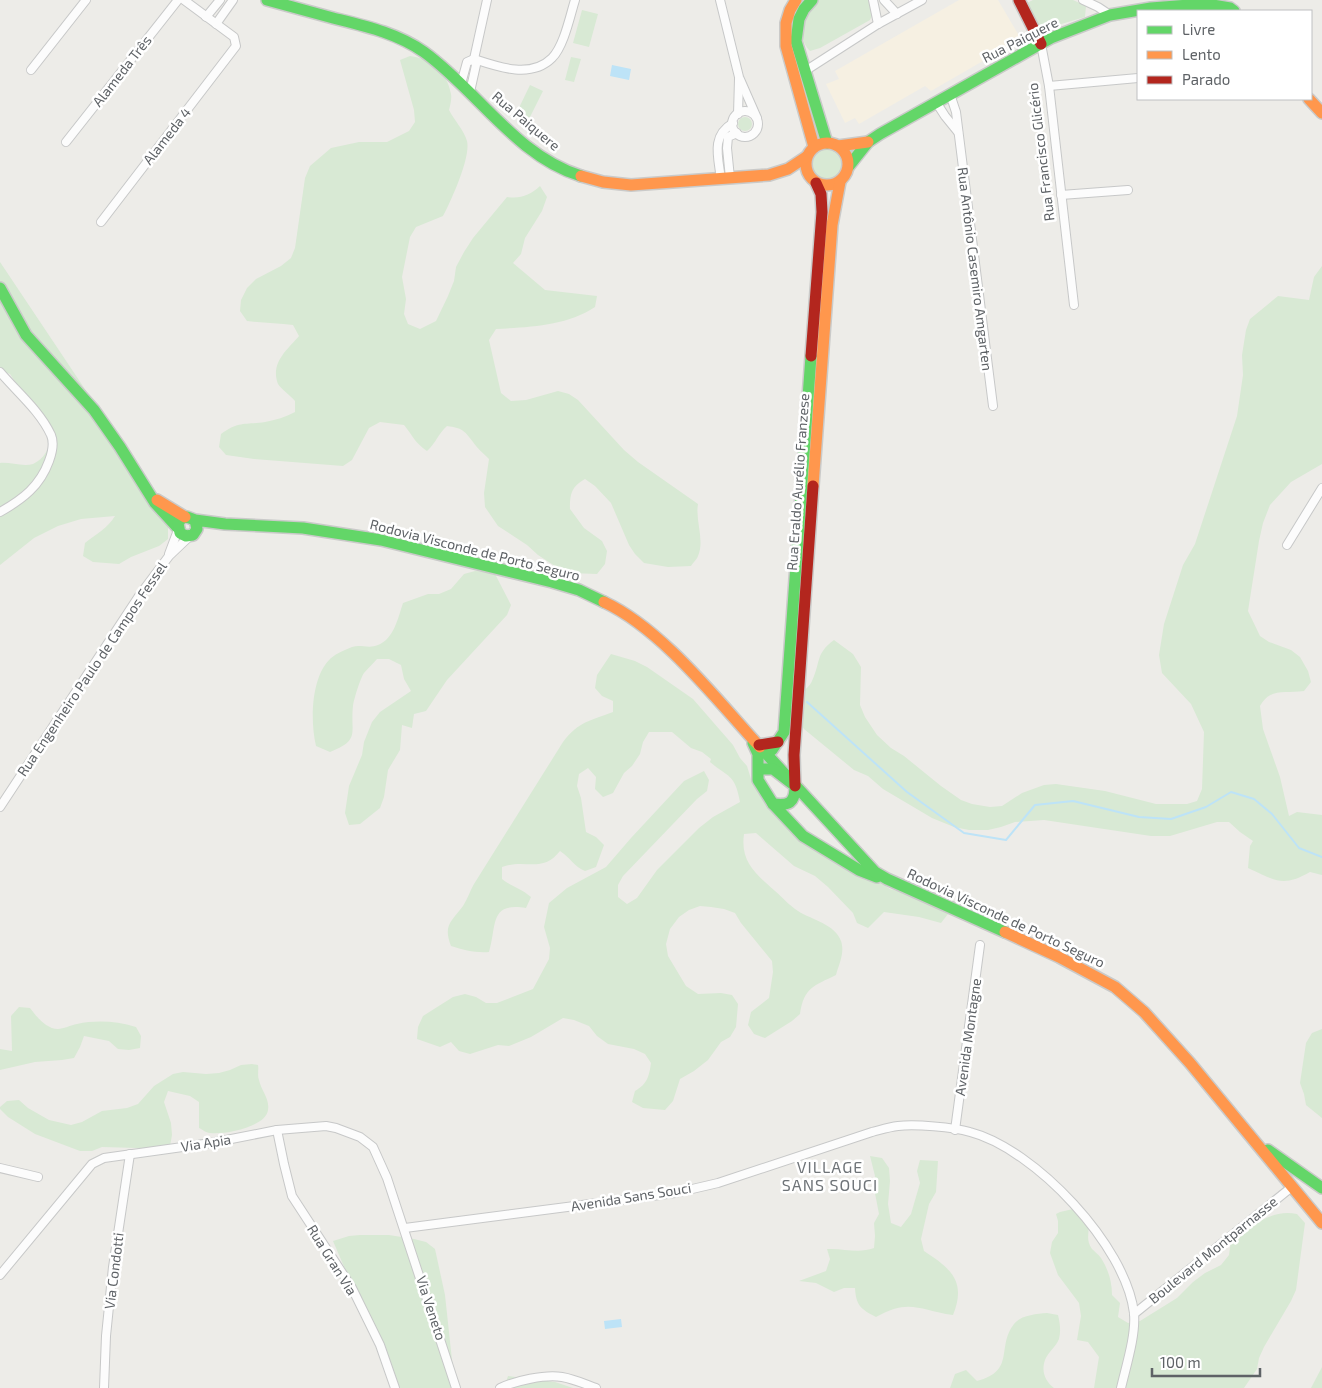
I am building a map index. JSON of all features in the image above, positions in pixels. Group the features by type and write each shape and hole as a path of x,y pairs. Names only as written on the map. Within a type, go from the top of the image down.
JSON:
{"main road":[{"name":"Rua Paiquere","path":"267,0 390,34 406,41 427,55 466,88 538,154 559,168 576,174 618,184 631,185 769,175 788,169 806,158"},
{"path":"796,0 790,10 786,23 786,46 814,147"},
{"path":"788,169 824,186 840,182 848,172 849,166 846,154 832,144 814,104 796,41 800,16 812,0"},
{"name":"Rua Francisco Glicério","path":"1019,0 1041,44"},
{"name":"Rua Paiquere","path":"849,166 868,142 1041,44 1110,15 1162,4 1229,6"},
{"path":"1310,100 1322,113"},
{"name":"Rua Paiquere","path":"832,144 868,142"},
{"path":"813,180 806,168 806,158 814,147 832,144"},
{"name":"Rua Eraldo Aurélio Franzese","path":"759,773 768,755 784,732 822,212 821,194 813,180"},
{"name":"Rua Eraldo Aurélio Franzese","path":"795,786 794,755 832,225 840,182"},
{"path":"0,288 22,329 100,419 126,455 161,512 178,528 180,520 191,526"},
{"path":"153,498 191,526"},
{"name":"Rodovia Visconde de Porto Seguro","path":"191,526 208,530 225,524 296,527 371,538 578,590 609,604 641,624 679,659 871,868 887,879"},
{"path":"755,742 766,745 778,742"},
{"name":"Rodovia Visconde de Porto Seguro","path":"755,742 758,754 760,784 773,804 803,836 816,845 859,870 887,879 1059,957 1115,987 1144,1012 1190,1063 1321,1222"},
{"path":"759,773 773,769 795,786 795,795 792,802 783,805 773,804"},
{"name":"Rodovia Visconde de Porto Seguro","path":"1254,1140 1322,1188"},
{"path":"1321,1222 1320,1214 1322,1207"}],"street":[{"path":"31,70 86,0"},
{"name":"Alameda Três","path":"66,142 178,0"},
{"path":"184,0 216,24 233,0"},
{"path":"206,17 220,0"},
{"path":"466,88 476,64 474,59 487,0"},
{"path":"474,59 514,69 524,70 538,67 552,58 557,50 575,0"},
{"path":"720,0 739,77 757,118 758,126 754,134 745,136 737,134 728,137 725,178"},
{"path":"873,0 878,24"},
{"path":"884,0 896,14"},
{"path":"805,71 878,24 922,0"},
{"path":"1083,0 1110,15"},
{"name":"Alameda 4","path":"101,222 234,50 236,46 234,37 216,24"},
{"name":"Rua Francisco Glicério","path":"1041,44 1049,86 1074,306"},
{"path":"725,178 717,143 722,131 733,123 738,114 739,77"},
{"path":"1049,86 1137,78"},
{"name":"Rua Antônio Casemiro Amgarten","path":"950,94 956,112 993,406"},
{"path":"936,102 958,132"},
{"path":"738,114 746,111 757,118"},
{"path":"733,123 737,134"},
{"path":"1060,195 1128,190"},
{"path":"0,372 40,416 52,436 52,453 39,483 0,512"},
{"path":"1287,545 1322,488"},
{"name":"Rua Engenheiro Paulo de Campos Fessel","path":"0,807 139,596 191,526"},
{"name":"Rua Engenheiro Paulo de Campos Fessel","path":"169,556 178,528"},
{"name":"Avenida Montagne","path":"955,1130 980,944"},
{"name":"Via Apia","path":"0,1275 92,1164 104,1158 212,1144 277,1130 326,1126 360,1137 372,1147 379,1159 405,1228"},
{"name":"Avenida Sans Souci","path":"405,1228 674,1193 718,1182 897,1126 922,1126 970,1132 1013,1152 1049,1179 1063,1193 1114,1257 1130,1298 1134,1314 1131,1342 1121,1388"},
{"name":"Rua Gran Via","path":"277,1130 292,1196 352,1288 380,1346 396,1388"},
{"name":"Via Condotti","path":"104,1388 106,1336 113,1268 130,1154"},
{"path":"0,1168 38,1177"},
{"name":"Boulevard Montparnasse","path":"1134,1314 1293,1186"},
{"name":"Via Veneto","path":"405,1228 456,1388"},
{"path":"500,1388 530,1379 550,1377 561,1377 596,1388"}],"shaded area":[{"path":"959,0 998,0 1021,39 931,91 925,86 859,124 855,118 845,123 826,84 839,79 835,71"}],"green space":[{"path":"818,0 868,0 874,11 870,20 820,48 810,51 805,45 803,38 803,25 805,18"},
{"path":"1033,0 1073,0 1086,6 1085,17 1041,30 1027,3"},
{"path":"582,10 598,14 589,47 573,43"},
{"path":"410,56 432,64 446,79 451,96 449,110 466,137 467,148 460,179 443,216 416,227 410,237 402,277 406,299 404,314 408,324 420,329 436,321 454,281 456,267 473,238 507,197 525,196 540,186 547,197 542,211 525,238 521,254 513,263 545,290 597,296 595,307 560,322 496,329 489,340 501,393 511,401 526,400 558,391 569,394 578,400 624,450 638,462 698,504 701,544 697,557 691,566 668,567 644,563 629,545 611,503 595,486 585,479 572,491 570,509 584,528 602,541 607,551 605,564 597,574 570,573 558,568 498,526 485,507 484,493 489,459 465,432 456,428 447,426 427,451 417,442 404,425 380,422 369,428 352,460 343,466 226,455 219,447 221,434 233,427 242,424 265,422 295,412 295,401 278,384 276,370 281,357 299,336 293,325 247,321 240,311 241,300 247,288 256,279 281,266 291,258 295,248 305,178 310,166 331,148 359,142 387,142 409,131 415,122 414,110 400,60"},
{"path":"571,57 581,59 574,82 565,80"},
{"path":"530,85 543,91 529,119 516,114"},
{"path":"742,117 748,117 752,124 748,131 742,131 738,127 738,121"},
{"path":"828,148 834,149 839,153 843,158 843,170 839,175 834,179 828,180 822,179 817,175 813,170 812,164 813,158 817,153 822,149"},
{"path":"0,262 129,455 168,526 168,539 159,546 119,564 93,562 83,556 85,543 115,516 81,519 58,526 34,538 0,565 0,463 25,465 37,462 44,455 48,447 50,434 10,374 0,370"},
{"path":"1322,266 1322,464 1291,482 1270,505 1259,541 1248,611 1260,636 1269,642 1291,650 1300,657 1308,671 1311,682 1304,691 1279,692 1269,696 1260,706 1263,729 1280,777 1289,816 1297,812 1322,815 1322,875 1310,872 1285,881 1272,879 1248,868 1250,846 1253,841 1229,822 1217,822 1170,836 1151,836 1044,820 1015,822 988,830 969,830 954,827 932,818 883,789 868,776 854,770 804,729 795,716 802,693 812,681 821,654 834,640 853,654 861,667 860,705 865,717 877,735 891,748 961,800 990,807 1002,806 1022,793 1044,785 1056,784 1105,791 1156,804 1187,804 1197,801 1202,789 1204,732 1191,704 1162,673 1159,655 1164,624 1183,565 1195,544 1237,416 1243,375 1242,355 1246,330 1250,319 1278,296 1309,300 1314,277"},
{"path":"475,571 494,572 511,605 507,615 447,680 426,711 414,714 412,728 402,725 400,750 388,770 384,797 380,808 360,824 349,825 345,813 349,786 362,755 364,742 372,722 380,712 411,691 404,679 401,665 389,659 377,659 364,673 357,689 353,706 353,729 350,739 340,748 330,752 316,746 314,736 314,699 319,676 324,666 338,653 355,646 375,646 388,638 395,627 403,603 428,594 439,594 451,589 464,574"},
{"path":"611,654 635,661 647,667 693,699 733,745 747,766 751,779 758,790 787,819 890,889 908,894 948,914 941,923 919,917 884,912 868,928 857,923 853,913 815,876 794,866 756,833 744,834 744,852 756,873 795,909 828,926 838,935 842,945 840,963 836,975 811,988 807,993 800,1014 765,1038 754,1034 748,1025 751,1012 769,998 773,972 772,961 735,913 724,909 700,906 689,910 679,917 670,929 666,944 668,956 686,986 698,994 721,993 732,995 738,1004 736,1027 730,1037 721,1042 708,1060 680,1079 673,1101 665,1110 643,1108 632,1102 635,1091 647,1080 651,1063 645,1054 634,1049 608,1044 597,1036 589,1026 574,1020 563,1018 531,1037 509,1046 498,1045 470,1054 459,1051 451,1042 440,1047 417,1039 418,1027 423,1016 453,997 465,994 476,997 486,1003 497,1003 533,989 549,959 550,948 544,927 549,903 567,888 606,867 684,781 704,771 709,780 707,791 623,876 618,885 618,897 627,904 637,898 657,870 699,828 713,817 740,802 733,781 727,774 710,762 711,759 702,752 691,748 672,732 649,732 643,742 640,754 632,766 624,773 613,793 603,797 595,789 596,777 588,768 579,774 577,786 581,798 586,832 596,837 604,845 596,867 585,871 560,851 547,862 540,864 519,864 502,867 502,879 531,897 526,908 514,907 500,912 494,925 489,952 470,951 451,946 448,933 449,924 463,906 474,884 563,742 580,726 613,712 613,701 602,696 595,688 597,675"},
{"path":"19,1007 30,1008 49,1027 54,1028 60,1029 77,1024 99,1022 114,1022 136,1027 141,1036 140,1048 118,1049 109,1041 84,1036 74,1058 35,1062 0,1070 0,1049 12,1051 11,1016"},
{"path":"1322,1029 1322,1118 1306,1105 1300,1083 1306,1043 1312,1033"},
{"path":"241,1065 258,1065 258,1078 267,1098 268,1110 266,1116 244,1129 225,1133 209,1133 199,1128 199,1102 190,1096 168,1091 164,1102 171,1123 172,1135 170,1146 161,1152 137,1148 102,1147 92,1151 80,1151 35,1134 8,1117 0,1109 7,1101 19,1100 28,1108 49,1120 71,1125 82,1122 102,1111 127,1108 138,1104 154,1086 173,1074 183,1072 219,1073"},
{"path":"870,1156 882,1158 889,1168 888,1204 891,1223 901,1227 911,1214 920,1183 917,1171 920,1160 938,1161 936,1192 929,1204 921,1239 924,1251 948,1270 957,1284 957,1303 953,1315 922,1308 906,1307 887,1311 876,1317 860,1306 855,1288 844,1288 834,1292 816,1283 799,1281 826,1271 830,1259 827,1249 857,1251 874,1248 874,1223 879,1214 873,1183 875,1176"},
{"path":"1073,1209 1086,1220 1089,1243 1108,1271 1112,1295 1120,1303 1118,1317 1128,1323 1140,1321 1177,1298 1205,1273 1221,1265 1229,1255 1231,1240 1255,1224 1270,1216 1287,1213 1297,1214 1305,1223 1296,1290 1264,1347 1257,1369 1244,1388 1094,1388 1099,1357 1088,1342 1077,1340 1081,1316 1079,1303 1058,1275 1050,1253 1052,1242 1058,1233 1056,1214"},
{"path":"360,1235 389,1235 414,1239 426,1242 435,1249 445,1295 455,1388 393,1388 333,1241"},
{"path":"1047,1313 1058,1315 1060,1324 1059,1339 1046,1357 1043,1368 1046,1379 1054,1388 950,1388 955,1374 966,1370 977,1381 989,1377 997,1371 1001,1365 1006,1341 1014,1324 1025,1317"},
{"path":"1322,1367 1322,1388 1311,1388"},
{"path":"508,1376 555,1382 573,1388 504,1388"}],"water":[{"path":"612,65 631,69 629,80 610,76"},
{"path":"621,1319 622,1327 605,1329 604,1321"}],"waterway":[{"path":"807,702 907,792 964,833 1006,840 1035,805 1073,801 1139,817 1171,819 1206,807 1231,792 1254,799 1272,814 1299,848 1322,857"}],"traffic: fast":[{"path":"267,0 369,27 414,45 444,68 498,121 537,154 558,167 581,176"},
{"path":"812,0 804,9 799,19 796,41 827,143"},
{"path":"1139,10 1189,5 1213,5 1233,10"},
{"path":"849,166 868,142 880,134 1051,38 1110,15 1137,10"},
{"path":"0,288 26,335 94,410 155,503 177,527"},
{"path":"772,750 784,732 811,356"},
{"path":"195,520 197,529 193,535 186,536 180,533 178,523 182,518 187,517 195,520 225,524 303,528 381,540 552,582 579,590 604,602"},
{"path":"753,743 758,754 758,780 773,804 803,836 859,870 877,877"},
{"path":"760,747 875,872 1005,932"},
{"path":"760,769 773,769 795,786 794,796 790,802 787,804 773,804"},
{"path":"1268,1150 1322,1188"}],"traffic: slow":[{"path":"796,0 790,10 786,23 786,46 814,147"},
{"path":"1310,100 1322,113"},
{"path":"838,146 868,142"},
{"path":"831,143 839,146 845,152 848,164 845,176 839,182 823,185 815,182 809,176 806,160 809,152 815,146 831,143"},
{"path":"581,176 603,182 631,185 769,175 788,169 806,157"},
{"path":"813,486 832,225 840,182"},
{"path":"157,500 185,517"},
{"path":"604,602 626,614 667,647 707,687 760,747"},
{"path":"1005,932 1059,957 1115,987 1144,1012 1190,1063 1322,1223"}],"traffic: jam":[{"path":"1019,0 1041,44"},
{"path":"811,356 822,212 821,194 816,183"},
{"path":"795,786 794,755 813,486"},
{"path":"759,745 778,742"}],"district":[{"name":"VILLAGE SANS SOUCI","path":"830,1176"}]}
